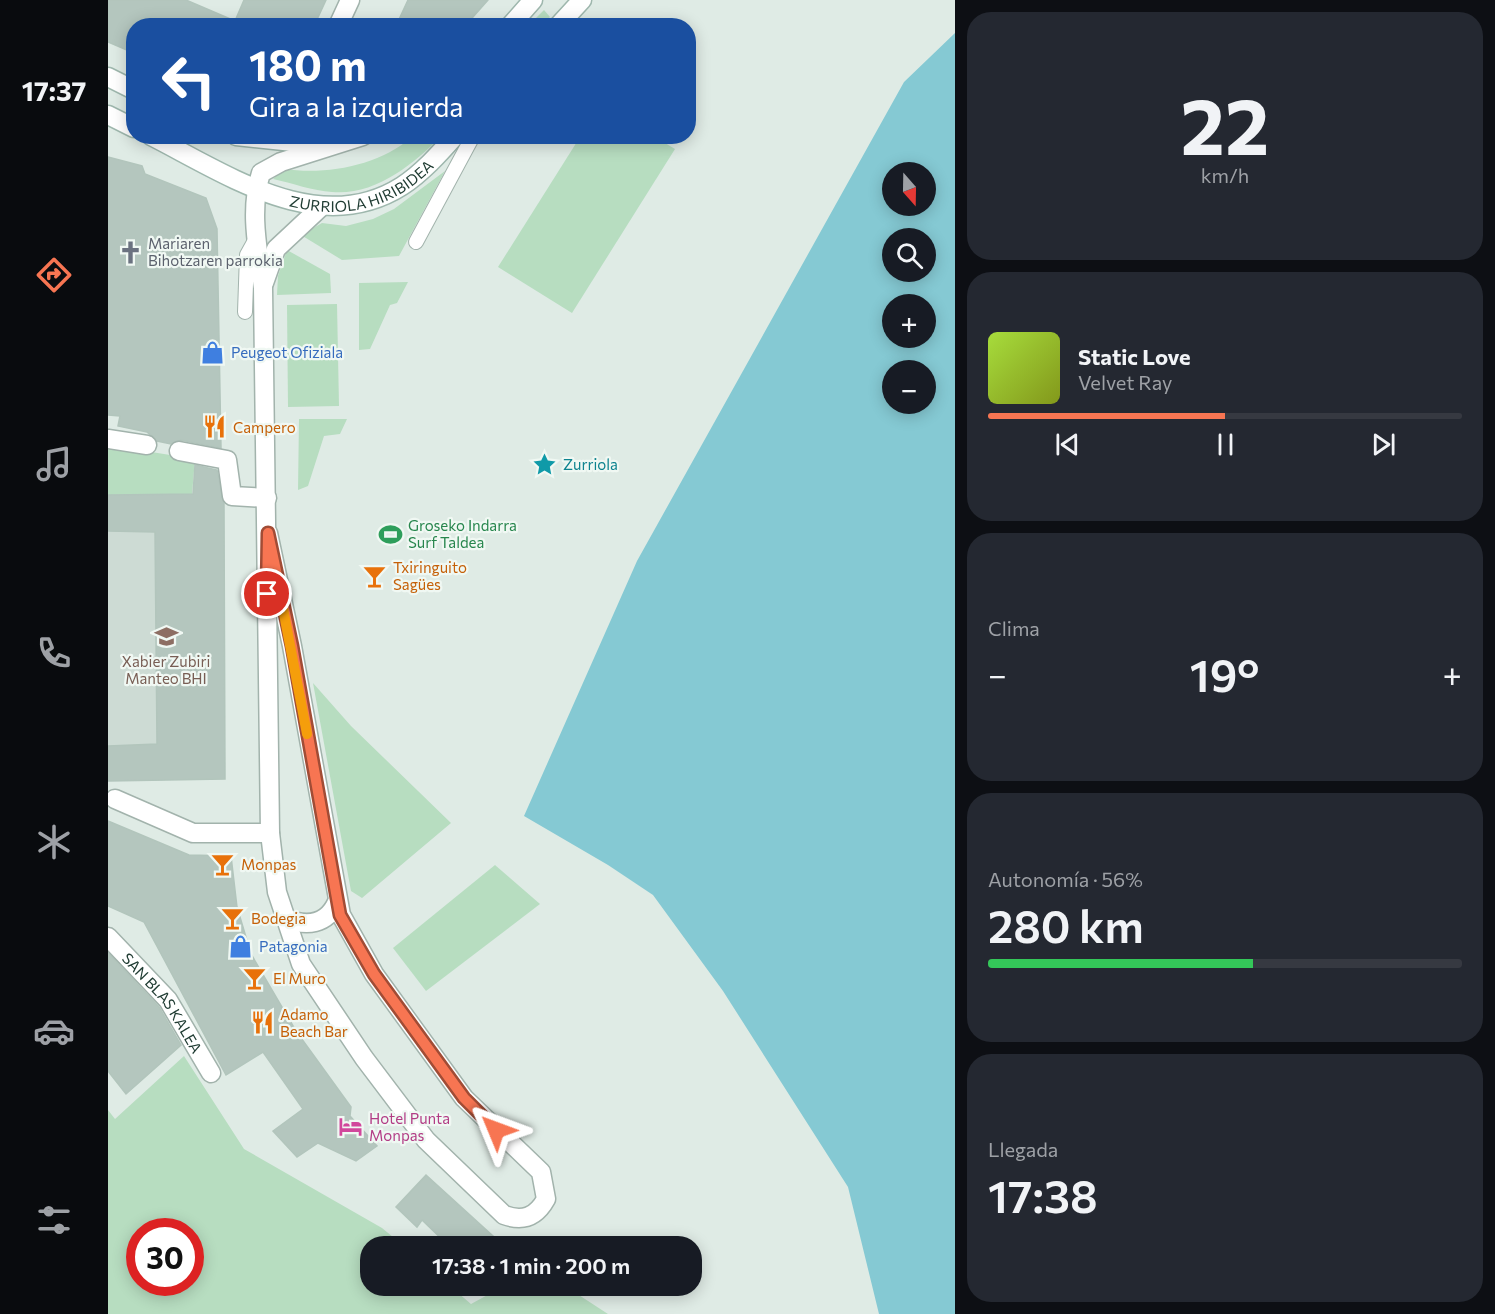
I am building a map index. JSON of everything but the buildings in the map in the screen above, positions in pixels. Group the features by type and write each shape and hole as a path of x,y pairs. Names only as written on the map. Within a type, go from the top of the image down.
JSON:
{"street":[{"path":"342,18 350,0"},
{"path":"517,18 533,0"},
{"path":"565,18 582,0"},
{"path":"108,77 126,86"},
{"path":"108,115 126,124"},
{"name":"ZURRIOLA HIRIBIDEA","path":"167,144 256,189 296,202 322,206 348,205 385,195 417,175 447,144"},
{"path":"276,614 270,834 277,891 302,964 364,1058 426,1140 504,1215 516,1219 529,1217 540,1210 546,1199 546,1185 541,1172 464,1098 374,974 352,938 337,902 276,614 268,533 263,288 256,237 256,189 261,173 281,162 338,144"},
{"path":"263,288 276,249 322,206"},
{"path":"108,439 147,445"},
{"path":"179,451 227,460 232,496 267,498"},
{"path":"115,799 193,833 270,834"},
{"path":"285,918 301,925 314,923 326,917 337,902"},
{"name":"SAN BLAS KALEA","path":"108,937 168,1000 211,1073"}],"lane":[{"path":"416,242 469,144"},
{"path":"244,312 247,255 256,237"}],"shaded area":[{"name":"Xabier Zubiri Manteo BHI","path":"224,494 225,779 108,781 108,495"}],"green space":[{"path":"544,10 550,17 549,18 536,18"},
{"path":"403,144 433,144 405,168 378,184 363,189 332,192 310,189 273,179 284,169 317,171 351,166 384,155"},
{"path":"576,144 667,144 675,149 572,313 498,267"},
{"path":"445,171 399,256 342,260 301,235 322,223 346,226 373,219 394,209"},
{"path":"287,250 330,274 331,293 277,295 278,276"},
{"path":"408,282 397,303 390,305 370,349 359,350 359,283"},
{"path":"337,304 339,406 288,407 287,305"},
{"path":"299,419 347,419 340,434 324,436 308,486 298,490"},
{"path":"108,445 195,459 192,494 108,495"},
{"path":"313,683 351,726 451,823 362,898 351,891"},
{"path":"495,865 540,904 426,991 393,948"},
{"path":"184,1056 244,1149 382,1228 392,1236 360,1236 360,1296 462,1296 471,1304 486,1296 580,1296 608,1314 108,1314 108,1110 115,1119"}],"water":[{"path":"955,33 955,1314 879,1314 848,1187 723,991 653,895 608,865 524,816 637,561 904,82"}],"slow traffic":[{"path":"280,593 292,646 307,734"}],"place":[{"name":"Mariaren Bihotzaren parrokia","path":"130,252"},
{"name":"Peugeot Ofiziala","path":"213,352"},
{"name":"Campero","path":"215,427"},
{"name":"Zurriola","path":"545,464"},
{"name":"Groseko Indarra Surf Taldea","path":"390,534"},
{"name":"Txiringuito Sagües","path":"375,576"},
{"name":"Xabier Zubiri Manteo BHI","path":"166,637"},
{"name":"Monpas","path":"223,864"},
{"name":"Bodegia","path":"233,918"},
{"name":"Patagonia","path":"241,946"},
{"name":"El Muro","path":"255,978"},
{"name":"Adamo Beach Bar","path":"262,1023"},
{"name":"Hotel Punta Monpas","path":"351,1127"}],"route":[{"path":"267,594 268,533 292,646 340,915 374,974 464,1098 496,1130"}]}
